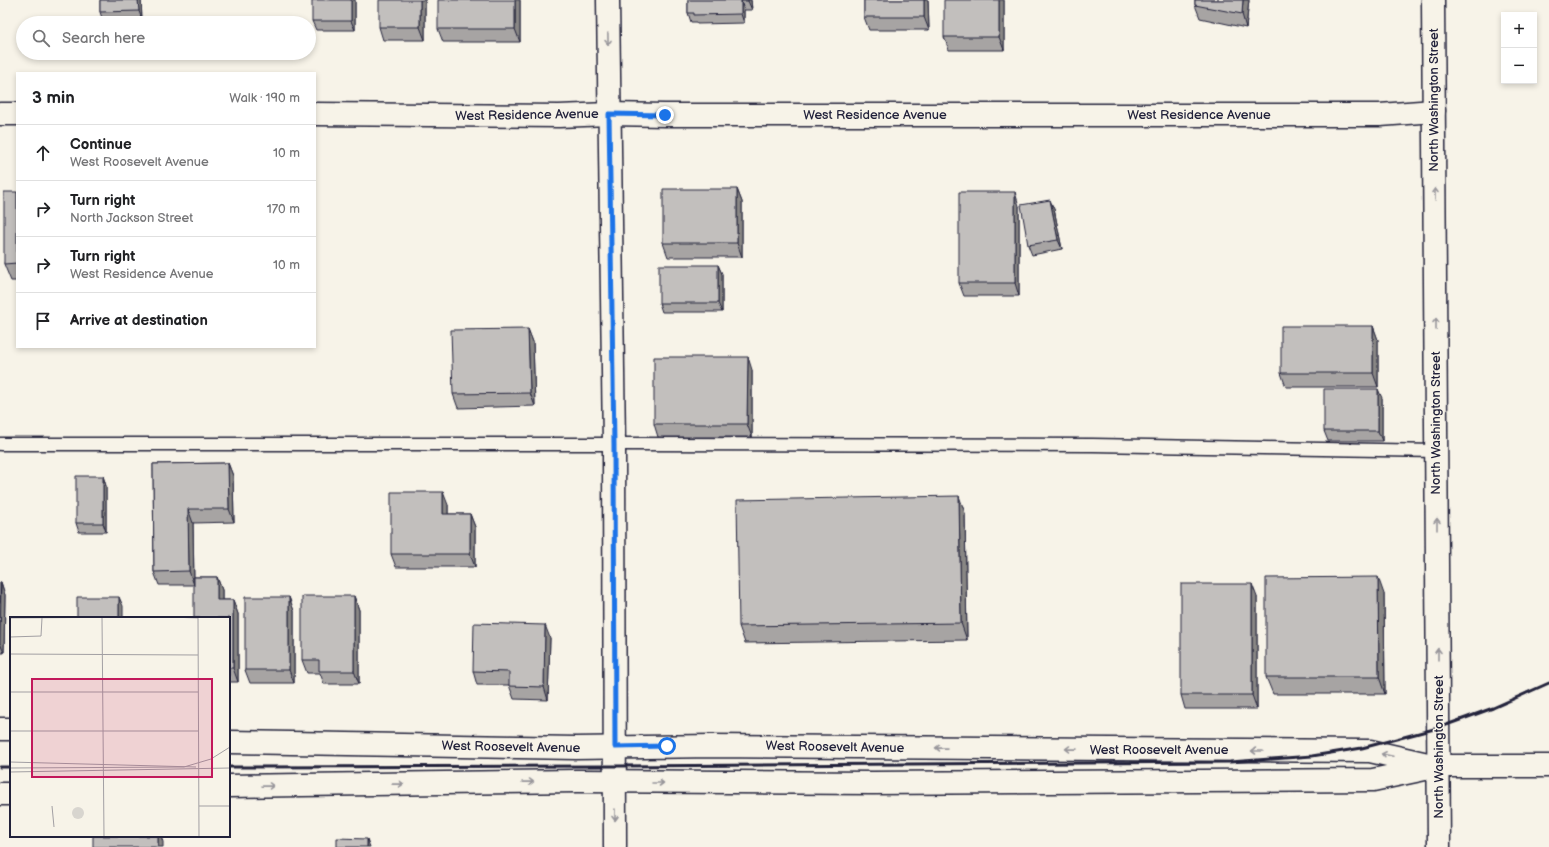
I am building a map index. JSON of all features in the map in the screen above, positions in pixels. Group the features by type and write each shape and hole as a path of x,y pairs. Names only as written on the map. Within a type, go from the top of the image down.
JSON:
{"street":[{"path":"608,0 614,444 615,847"},
{"name":"North Washington Street","path":"1433,0 1439,847"},
{"name":"West Residence Avenue","path":"316,114 559,116 609,114 1380,115 1434,111"},
{"path":"0,114 16,114"},
{"path":"0,729 10,730"},
{"name":"West Roosevelt Avenue","path":"230,742 568,748 712,746 1370,751 1439,766"},
{"name":"West Roosevelt Avenue","path":"230,786 577,782 873,783 1373,780 1439,766 1549,766"}],"lane":[{"path":"0,444 1093,445 1437,451"}],"building":[{"path":"100,0 138,0 139,11 100,12"},
{"path":"312,0 351,0 351,21 316,21 316,16 312,16"},
{"path":"379,0 420,0 420,27 379,27"},
{"path":"438,0 515,0 515,29 438,29"},
{"path":"688,0 748,1 741,1 741,14 694,15 694,13 688,13"},
{"path":"864,0 924,0 924,17 864,17"},
{"path":"944,0 999,0 999,37 944,37"},
{"path":"1195,0 1243,0 1242,14 1195,5"},
{"path":"663,189 737,189 737,243 663,243"},
{"path":"4,192 16,192 16,263 4,264"},
{"path":"959,192 1015,192 1015,283 959,283"},
{"path":"1050,200 1058,240 1028,245 1021,205"},
{"path":"659,265 718,265 718,303 659,303"},
{"path":"1281,326 1373,326 1373,373 1281,373"},
{"path":"528,329 530,393 453,394 451,330"},
{"path":"654,357 748,357 747,424 654,424"},
{"path":"1324,389 1378,389 1378,431 1324,431"},
{"path":"228,463 229,509 188,509 189,571 154,572 153,464"},
{"path":"76,476 103,476 103,523 76,523"},
{"path":"391,492 443,492 443,514 470,514 470,554 391,554"},
{"path":"959,496 961,623 739,626 737,500"},
{"path":"194,577 217,577 217,600 233,600 233,668 230,668 230,617 194,617"},
{"path":"1378,577 1379,677 1266,677 1266,578"},
{"path":"0,582 1,582 0,603"},
{"path":"1181,584 1252,584 1252,695 1181,695"},
{"path":"302,596 354,596 354,671 319,671 319,660 302,660"},
{"path":"77,597 119,597 119,617 77,617"},
{"path":"245,597 289,597 289,670 245,670"},
{"path":"474,623 545,625 544,687 509,686 509,672 473,671"},
{"path":"93,837 158,837 158,847 93,847"},
{"path":"337,838 367,839 367,847 337,847"}],"railway":[{"path":"230,767 1230,762 1312,756 1362,748 1438,728 1493,708 1549,683"},
{"path":"0,767 10,767"}],"route":[{"path":"665,115 609,114 614,444 615,747 667,746"}]}
